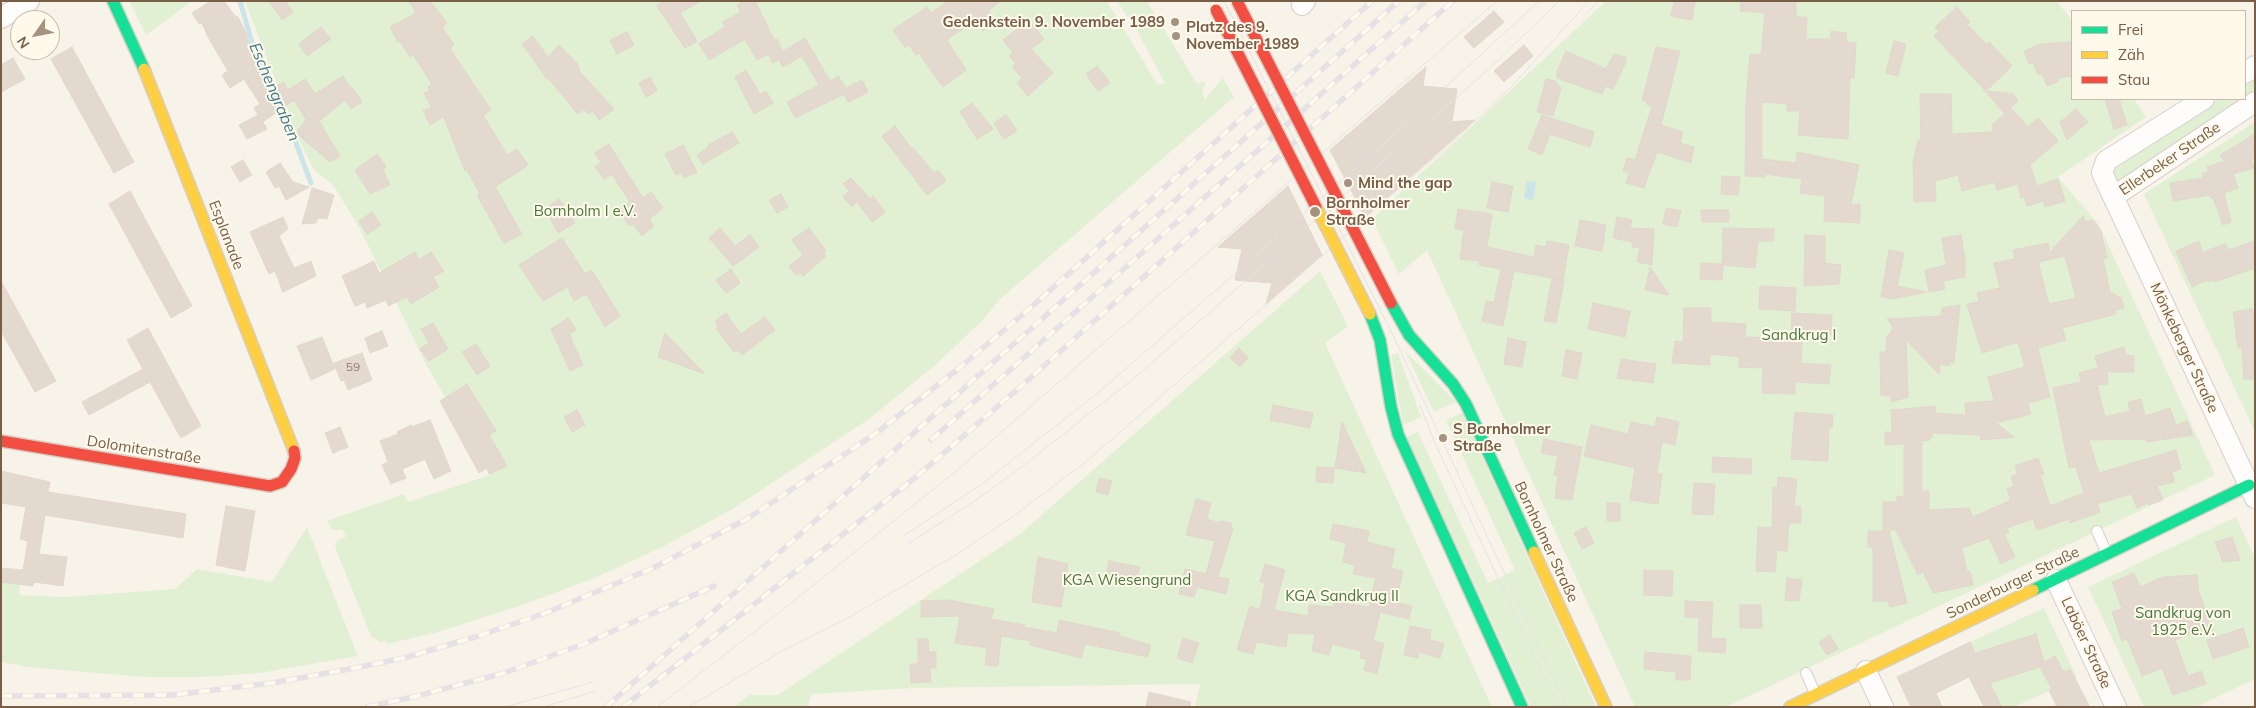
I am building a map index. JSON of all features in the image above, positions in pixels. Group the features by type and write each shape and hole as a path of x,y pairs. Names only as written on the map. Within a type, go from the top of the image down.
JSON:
{"main road":[{"name":"Esplanade","path":"113,1 135,45 293,447 295,458 291,469 282,482"},
{"name":"Bornholmer Straße","path":"1237,1 1390,304 1409,335 1453,384 1466,404 1606,707"},
{"path":"1214,6 1370,314 1380,340 1391,407 1398,434 1522,707"},
{"name":"Dolomitenstraße","path":"1,441 270,486 282,482"},
{"name":"Sonderburger Straße","path":"1790,707 2108,555 2252,492"}],"street":[{"path":"1,18 29,1"},
{"name":"Ellerbeker Straße","path":"2202,100 2106,161 2102,174 2113,197 2255,102"},
{"name":"Mönkeberger Straße","path":"2113,197 2252,492"},
{"name":"Laböer Straße","path":"2056,580 2116,707"},
{"path":"1866,671 1883,707"}],"lane":[{"path":"2097,531 2108,555"},
{"path":"1806,674 1816,695"}],"green space":[{"path":"129,1 192,1 146,35"},
{"name":"Bornholm I e.V.","path":"245,1 1107,1 1157,84 1165,84 1139,34 1117,1 1147,1 1197,84 1206,81 1202,93 1205,99 1223,78 1234,97 998,301 984,319 933,367 869,419 731,510 662,547 595,578 522,605 438,632 387,644 385,641 380,642 371,636 335,545 338,540 346,537 343,530 332,530 327,521 404,494 408,502 490,475 427,366 361,231 334,186 314,170 296,134"},
{"name":"Sandkrug I","path":"1606,1 2056,1 2071,19 2071,100 2135,100 2146,117 2058,177 2099,225 2215,475 1726,707 1635,707 1427,250 1399,274 1372,219"},
{"path":"2255,75 2255,95 2118,185 2111,171 2218,100 2246,100 2246,81"},
{"path":"2255,122 2255,432 2144,194"},
{"name":"KGA Wiesengrund","path":"1320,271 1348,326 1325,343 1492,707 1195,707 1200,684 914,688 811,694 808,707 734,707 749,695 778,695 1020,534"},
{"path":"1405,351 1456,402 1434,412"},
{"path":"1398,353 1421,417 1403,425 1391,355"},
{"path":"1462,413 1596,707 1531,707 1407,437 1418,432 1488,583 1515,570 1446,420"},
{"name":"Sandkrug von 1925 e.V.","path":"2236,517 2255,558 2255,679 2196,707 2144,707 2088,587"},
{"path":"307,527 358,656 260,673 204,677 145,677 27,667 1,662 1,582 20,584 19,595 65,597 175,589 197,569 272,582"},
{"path":"2044,608 2077,678 2014,707 2002,707 1970,642"}],"water":[{"path":"1527,181 1536,182 1533,200 1524,198"}],"building":[{"path":"211,1 224,1 235,16 238,17 246,33 252,55 272,89 284,82 288,90 305,79 315,94 343,76 362,102 351,109 345,100 319,121 340,156 330,162 296,133 306,119 294,100 263,122 267,129 247,139 239,125 258,115 254,108 260,104 244,79 230,88 222,75 228,71 202,23 199,24 192,13"},
{"path":"269,1 285,1 293,12 282,20"},
{"path":"409,1 430,1 447,23 442,27 454,45 450,49 491,110 483,115 507,155 517,149 528,165 495,187 522,234 504,243 477,195 480,194 467,170 465,171 444,117 430,125 423,111 432,107 424,93 430,90 428,87 432,84 413,55 410,57 400,41 398,42 390,27 416,13"},
{"path":"665,1 701,1 680,13 697,41 685,48 657,6"},
{"path":"744,1 755,1 774,40 777,39 783,51 805,38 830,81 838,76 846,88 862,80 868,92 848,102 844,94 795,118 787,102 819,85 802,56 783,67 779,60 773,63 768,54 757,60 745,39 709,60 699,43 725,27 722,22 741,12 737,5"},
{"path":"948,1 1001,1 988,11 997,22 983,31 975,20 947,40 966,70 943,87 919,53 916,55 909,45 905,47 893,30 927,7 931,13"},
{"path":"1674,1 1695,1 1692,20 1671,16"},
{"path":"1741,1 1796,1 1796,17 1807,17 1806,39 1830,39 1831,31 1847,33 1846,42 1856,43 1854,78 1850,78 1848,139 1798,135 1800,111 1787,111 1787,104 1762,102 1762,159 1796,163 1797,152 1859,165 1851,204 1860,204 1860,223 1824,221 1825,196 1800,193 1802,179 1765,174 1765,177 1745,176 1746,101 1750,54 1761,55 1765,13 1740,11"},
{"path":"1957,7 1970,22 1967,24 1986,44 1989,42 2012,66 1986,91 2013,94 2018,101 2004,113 1934,36 1939,32 1935,27"},
{"path":"1494,11 1504,22 1474,48 1464,37"},
{"path":"1029,20 1044,39 1031,49 1053,73 1028,96 1017,83 1022,78 1012,67 1016,63 1009,56 1013,53 1003,40"},
{"path":"321,27 331,39 307,56 299,44"},
{"path":"627,32 634,45 617,54 610,40"},
{"path":"533,36 548,57 559,45 577,63 580,72 614,109 599,120 593,111 588,114 584,109 578,114 547,79 522,44"},
{"path":"1894,41 1906,44 1898,76 1886,73"},
{"path":"2071,42 2071,76 2057,78 2059,81 2047,86 2042,74 2038,75 2033,62 2029,64 2024,51 2040,44"},
{"path":"1524,45 1533,56 1504,82 1494,71"},
{"path":"72,47 134,162 114,173 52,60 60,60 60,54"},
{"path":"1656,47 1680,51 1661,125 1683,132 1680,143 1694,147 1691,163 1657,152 1644,188 1626,183 1629,173 1623,171 1627,158 1635,160 1652,106 1642,100"},
{"path":"1566,51 1606,69 1614,54 1626,57 1626,62 1613,89 1605,86 1602,94 1557,78 1557,72"},
{"path":"10,60 14,60 25,79 1,92 1,65"},
{"path":"1097,66 1110,83 1098,91 1086,74"},
{"path":"1426,67 1423,86 1457,89 1452,122 1475,120 1365,217 1330,150"},
{"path":"746,70 760,94 766,91 773,103 754,114 735,77"},
{"path":"650,77 657,91 646,97 639,83"},
{"path":"1546,79 1555,81 1561,88 1553,116 1537,112"},
{"path":"1920,94 1951,94 1952,134 1993,132 1992,125 2011,108 2028,127 2038,118 2058,141 2030,165 2037,186 2058,179 2065,201 2045,207 2043,201 2027,206 2024,197 2021,198 2018,184 1997,190 1994,182 1962,191 1958,175 1935,181 1936,201 1914,202 1913,163 1918,140 1921,141"},
{"path":"2105,100 2119,100 2127,125 2114,129"},
{"path":"972,103 993,129 977,139 960,112"},
{"path":"2076,109 2088,122 2067,140 2060,122"},
{"path":"1006,115 1017,131 1004,139 994,123"},
{"path":"1542,115 1594,132 1590,147 1550,134 1542,155 1528,149"},
{"path":"895,126 912,149 934,173 938,170 946,181 927,195 882,136"},
{"path":"732,132 739,143 703,164 697,155 709,147 708,145"},
{"path":"2255,134 2255,158 2251,159 2254,168 2233,174 2238,188 2224,193 2231,222 2223,225 2213,198 2211,199 2210,195 2173,201 2170,183 2203,178 2202,174 2209,171 2207,167 2224,161 2220,155"},
{"path":"609,144 643,198 651,192 663,208 649,219 654,226 642,236 633,224 629,226 619,210 630,202 612,174 604,179 595,167 601,162 595,153"},
{"path":"683,145 697,172 684,178 681,173 676,175 665,154"},
{"path":"377,154 386,167 383,170 390,185 370,194 355,170"},
{"path":"243,160 252,175 240,182 231,167"},
{"path":"280,163 293,182 309,187 286,200 279,186 275,188 266,172"},
{"path":"1722,176 1740,177 1738,195 1721,194"},
{"path":"851,178 870,199 873,196 885,212 872,222 857,202 852,207 843,197 849,191 843,184"},
{"path":"1492,182 1513,186 1508,212 1487,208"},
{"path":"1288,186 1322,255 1266,304 1272,283 1235,280 1242,249 1218,247"},
{"path":"312,188 334,195 327,219 318,218 316,223 302,224"},
{"path":"130,191 192,306 171,318 109,204"},
{"path":"781,194 788,207 777,213 769,200"},
{"path":"559,199 575,223 558,233 545,209"},
{"path":"1666,208 1681,211 1677,227 1663,224"},
{"path":"1458,209 1492,214 1487,247 1534,257 1536,245 1546,247 1547,241 1569,245 1563,280 1514,271 1503,326 1482,321 1486,301 1494,302 1501,269 1479,265 1479,261 1460,259 1464,230 1455,229"},
{"path":"1701,210 1729,210 1729,222 1702,222"},
{"path":"372,212 381,225 367,234 359,221"},
{"path":"2083,216 2086,222 2093,220 2101,231 2107,258 2103,259 2110,292 2121,298 2124,308 2115,310 2116,314 2062,328 2066,340 2038,348 2050,397 2028,403 2031,414 1996,423 2014,437 1981,440 1980,435 1932,433 1932,438 1930,433 1930,440 1922,441 1922,491 1929,491 1929,510 1969,508 1973,517 2011,500 2007,489 2014,486 2011,476 2018,474 2015,466 2038,458 2044,474 2040,475 2050,506 2084,493 2076,467 2069,468 2053,388 2081,382 2079,373 2098,368 2095,356 2124,347 2126,355 2134,356 2134,372 2107,372 2108,384 2097,385 2105,417 2130,411 2128,402 2141,399 2145,416 2170,408 2176,425 2187,421 2193,435 2147,442 2146,439 2089,440 2099,473 2176,450 2181,469 2172,472 2174,482 2157,486 2163,500 2149,505 2148,503 2137,508 2131,494 2097,504 2100,512 2070,523 2069,519 2037,530 2033,519 2007,528 2009,532 2004,534 2015,557 2001,564 1989,538 1962,548 1967,572 1970,571 1973,585 1933,593 1923,572 1918,575 1895,529 1889,531 1907,603 1890,607 1888,601 1873,601 1873,547 1868,547 1868,531 1883,531 1883,502 1897,502 1897,496 1904,497 1904,444 1885,445 1885,432 1892,432 1891,410 1936,406 1935,413 1966,415 1965,403 1994,401 1988,377 2025,367 2018,342 1982,353 1967,304 1979,302 1977,293 2000,288 1994,263 2015,259 2013,250 2048,243 2050,252","holes":["2065,256 2076,298 2049,304 2038,262"]},
{"path":"283,217 288,229 279,236 294,268 311,261 316,276 283,292 275,271 269,274 250,232"},
{"path":"1617,217 1632,220 1630,228 1654,229 1652,265 1637,262 1640,248 1632,247 1632,242 1613,238"},
{"path":"1580,220 1606,225 1602,251 1575,246"},
{"path":"720,228 735,246 750,235 759,247 733,266 709,238"},
{"path":"809,228 826,251 824,254 826,256 803,276 800,273 796,275 789,266 803,255 792,240"},
{"path":"1723,228 1774,229 1774,241 1758,241 1755,268 1723,265 1722,280 1700,279 1701,263 1722,264"},
{"path":"1805,235 1825,236 1825,263 1841,265 1839,284 1804,286"},
{"path":"1961,235 1965,260 1965,277 1943,281 1945,289 1929,292 1925,270 1946,265 1942,238"},
{"path":"562,238 585,274 591,270 593,272 620,316 605,327 586,294 574,301 567,287 543,301 519,265"},
{"path":"2199,241 2202,252 2226,244 2228,250 2255,241 2255,268 2214,282 2214,280 2208,282 2207,280 2192,287 2176,251"},
{"path":"1889,250 1904,253 1897,286 1927,292 1893,299 1881,297"},
{"path":"415,252 419,260 431,252 444,271 433,277 439,287 411,304 407,297 388,306 386,300 367,308 365,302 355,306 342,276 374,261 379,273"},
{"path":"1650,267 1669,295 1645,290"},
{"path":"731,269 740,283 726,293 716,280"},
{"path":"1552,278 1564,281 1556,323 1544,321"},
{"path":"1,281 56,381 35,392 1,331"},
{"path":"1760,286 1796,288 1795,311 1759,309"},
{"path":"1593,303 1630,311 1625,337 1588,329"},
{"path":"1960,305 1954,363 1950,362 1950,366 1940,364 1939,374 1906,340 1908,397 1891,402 1891,396 1881,395 1880,352 1886,352 1887,336 1892,331 1892,325 1887,319 1941,316 1942,308"},
{"path":"1684,308 1711,308 1711,322 1746,324 1745,337 1802,339 1801,363 1831,365 1829,384 1795,382 1795,394 1762,393 1763,368 1739,367 1739,357 1710,354 1710,365 1672,363 1675,341 1683,342"},
{"path":"2252,309 2255,320 2255,379 2244,379 2242,348 2238,348 2233,312"},
{"path":"726,313 741,334 765,317 775,330 742,355 737,350 734,352 716,328 718,326 715,321"},
{"path":"1792,313 1832,315 1831,335 1791,333"},
{"path":"568,318 576,330 569,334 583,365 570,371 551,329"},
{"path":"433,323 448,349 429,361 420,349 429,343 421,329"},
{"path":"148,328 201,426 181,438 150,382 89,415 82,402 143,369 127,340"},
{"path":"382,331 388,346 370,353 365,338"},
{"path":"665,333 667,335 705,374 658,357"},
{"path":"322,337 335,369 311,380 297,346"},
{"path":"1508,338 1526,342 1522,367 1504,364"},
{"path":"476,344 490,366 477,375 462,352"},
{"path":"1239,348 1248,358 1240,367 1230,358"},
{"path":"1566,350 1582,353 1577,379 1562,376"},
{"path":"362,353 372,380 348,390 344,380 341,381 334,363"},
{"path":"1621,359 1656,364 1653,383 1617,378"},
{"path":"467,384 496,431 489,435 507,466 489,474 487,468 479,473 440,401"},
{"path":"1273,405 1313,413 1310,428 1270,420"},
{"path":"577,410 585,425 572,432 564,417"},
{"path":"1795,412 1833,415 1832,428 1829,428 1828,461 1791,459"},
{"path":"1657,417 1679,422 1675,445 1662,442 1657,473 1662,474 1658,504 1630,500 1635,468 1584,456 1591,425 1628,434 1631,422 1655,427"},
{"path":"430,420 451,471 434,479 425,459 402,469 406,478 391,484 382,465 388,462 380,441 398,434 397,432 411,425 412,427"},
{"path":"1342,422 1366,473 1335,468"},
{"path":"340,427 348,447 333,453 325,433"},
{"path":"1544,439 1582,447 1572,500 1555,498 1558,476 1554,475 1558,456 1541,453"},
{"path":"1713,457 1752,459 1751,474 1712,472"},
{"path":"1317,467 1334,468 1333,483 1316,482"},
{"path":"1,471 50,482 48,492 186,514 183,538 45,515 39,554 67,557 63,586 34,582 33,586 1,582 1,568 23,570 28,541 20,539 26,507 1,503"},
{"path":"1778,477 1797,479 1794,506 1801,506 1801,523 1789,523 1787,551 1777,550 1775,572 1756,571 1758,527 1772,528 1773,487 1777,488"},
{"path":"1099,478 1112,481 1108,495 1096,492"},
{"path":"1694,483 1715,484 1713,515 1692,514"},
{"path":"1196,499 1211,503 1207,519 1219,523 1220,521 1231,523 1233,528 1218,577 1229,579 1226,594 1197,587 1194,597 1179,594 1185,569 1206,574 1215,541 1186,535"},
{"path":"1607,503 1620,503 1620,521 1607,521"},
{"path":"226,506 255,511 245,571 216,565"},
{"path":"1333,524 1369,531 1367,542 1395,549 1391,568 1403,571 1396,602 1412,606 1409,619 1380,612 1373,641 1384,643 1377,674 1364,670 1367,659 1360,658 1361,651 1332,644 1329,655 1312,651 1315,634 1288,633 1286,647 1256,642 1253,654 1237,650 1250,606 1260,610 1265,583 1260,582 1265,564 1285,570 1274,610 1308,616 1309,605 1334,607 1335,602 1369,607 1376,578 1353,574 1355,565 1343,562 1346,543 1330,539"},
{"path":"1586,527 1594,543 1582,549 1574,533"},
{"path":"2232,537 2240,560 2223,562 2215,542"},
{"path":"1038,557 1068,564 1061,607 1032,602"},
{"path":"1109,561 1140,567 1136,583 1106,577"},
{"path":"1644,570 1673,571 1672,596 1644,595"},
{"path":"2134,573 2140,587 2163,577 2197,575 2199,593 2213,631 2192,633 2175,640 2188,676 2201,671 2206,684 2173,695 2162,668 2142,676 2127,639 2122,641 2112,612 2122,608 2112,582"},
{"path":"1787,578 1802,580 1799,601 1785,600"},
{"path":"948,600 994,609 991,619 1025,625 1024,627 1057,633 1059,620 1120,633 1120,636 1150,645 1148,657 1085,644 1081,658 1030,645 1031,641 1001,636 998,666 985,665 987,648 955,643 960,616 921,617 921,601"},
{"path":"1685,601 1713,602 1711,638 1726,639 1725,653 1698,651 1699,618 1685,617"},
{"path":"1740,605 1761,605 1762,628 1740,628"},
{"path":"1410,626 1431,630 1430,640 1444,643 1440,658 1419,652 1418,658 1404,655"},
{"path":"2243,628 2249,647 2213,659 2207,640"},
{"path":"2036,634 2044,662 2055,656 2064,672 2070,669 2090,707 2057,707 2049,690 2052,689 2040,667 1990,683 2002,707 1984,707 1969,677 1936,693 1942,707 1911,707 1897,677 1970,642 1975,653"},
{"path":"1830,635 1838,649 1827,655 1819,642"},
{"path":"1183,638 1199,643 1192,663 1177,658"},
{"path":"918,639 928,639 929,652 936,652 936,668 930,668 931,682 911,683 910,664 918,664"},
{"path":"1645,652 1691,656 1690,680 1676,680 1676,672 1644,669"},
{"path":"1149,692 1191,702 1190,707 1146,707"}],"waterway":[{"name":"Eschengraben","path":"240,1 255,53 277,93"},
{"name":"Eschengraben","path":"281,103 311,183"}],"tram line":[{"path":"1224,1 1391,331 1567,707"},
{"path":"657,707 960,468 1497,1"},
{"path":"903,536 982,484 1099,392 1396,133 1539,1"},
{"path":"908,544 979,498 1023,466 1133,379 1489,69 1559,1"},
{"path":"689,707 784,650 853,615 956,555 1015,515 1087,461 1449,145 1509,89 1589,1"},
{"path":"1586,14 1599,1"},
{"path":"1420,405 1435,443 1558,707"},
{"path":"505,707 593,682"},
{"path":"543,707 596,691"}],"railway":[{"path":"1,696 172,695 272,683 355,668 404,658 475,637 543,614 651,569 747,519 875,434 958,369 1028,310 1372,1"},
{"path":"606,707 1399,1"},
{"path":"931,440 1426,1"},
{"path":"623,707 916,477 1027,381 1453,1"},
{"path":"367,707 504,673 584,644 714,586"}],"traffic: fast":[{"path":"113,1 144,69"},
{"path":"1391,303 1409,335 1453,384 1466,404 1534,552"},
{"path":"1370,314 1380,340 1391,407 1398,434 1522,707"},
{"path":"2033,590 2249,485"}],"traffic: slow":[{"path":"144,69 294,451"},
{"path":"1316,207 1370,314"},
{"path":"1534,552 1606,707"},
{"path":"1790,707 2033,590"}],"traffic: jam":[{"path":"1237,1 1391,303"},
{"path":"1216,10 1316,207"},
{"path":"1,441 270,486 282,482 291,469 295,458 294,451"}],"place":[{"name":"Gedenkstein 9. November 1989","path":"1175,22"},
{"name":"Platz des 9. November 1989","path":"1176,36"},
{"name":"Mind the gap","path":"1348,183"},
{"name":"Bornholmer Straße","path":"1315,212"},
{"name":"S Bornholmer Straße","path":"1443,438"}],"park label":[{"name":"KGA Sandkrug II","path":"1342,596"}]}
